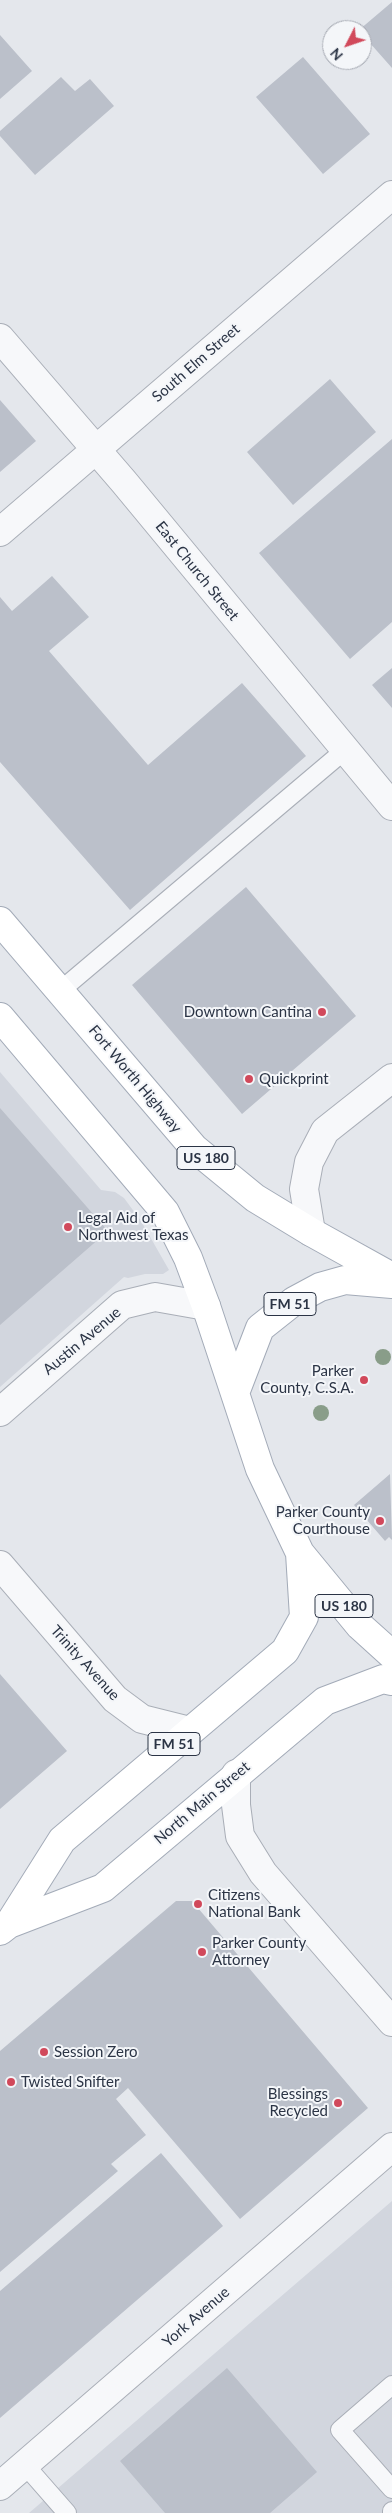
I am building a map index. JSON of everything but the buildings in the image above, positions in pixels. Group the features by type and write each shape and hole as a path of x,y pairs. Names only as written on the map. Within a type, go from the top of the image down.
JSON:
{"main road":[{"name":"Fort Worth Highway","path":"0,922 194,1148 255,1198 392,1277"},
{"name":"US 180","path":"4,1029 165,1212 188,1258 206,1306 260,1469 300,1553 360,1626 392,1655"},
{"name":"FM 51","path":"235,1393 260,1328 294,1301 320,1287 345,1280 392,1284"},
{"name":"North Main Street","path":"4,1928 62,1840 285,1651 304,1617 300,1553"},
{"name":"North Main Street","path":"4,1928 103,1888 236,1774 325,1701 383,1679 392,1681"}],"street":[{"name":"South Elm Street","path":"0,532 392,195"},
{"name":"East Church Street","path":"0,338 96,449 392,806"},
{"path":"311,1232 304,1189 309,1162 324,1131 392,1078"},
{"name":"Austin Avenue","path":"0,1412 122,1305 155,1297 206,1306"},
{"name":"Trinity Avenue","path":"0,1565 115,1699 142,1719 190,1731"},
{"path":"236,1774 236,1805 240,1836 263,1873 392,2022"},
{"name":"York Avenue","path":"0,2486 392,2147"}],"lane":[{"path":"60,991 344,750"},
{"path":"392,2385 340,2430 392,2489"},
{"path":"25,2465 67,2513"}],"shaded area":[{"path":"0,1072 101,1190 115,1192 124,1198 141,1221 169,1270 163,1274 124,1277 0,1387"},
{"path":"392,2201 392,2513 29,2513"}],"place":[{"name":"Downtown Cantina","path":"322,1012"},
{"name":"Quickprint","path":"249,1079"},
{"name":"Legal Aid of Northwest Texas","path":"68,1227"},
{"name":"Parker County, C.S.A.","path":"364,1380"},
{"name":"Parker County Courthouse","path":"380,1521"},
{"name":"Citizens National Bank","path":"198,1904"},
{"name":"Parker County Attorney","path":"202,1952"},
{"name":"Session Zero","path":"44,2052"},
{"name":"Twisted Snifter","path":"11,2082"},
{"name":"Blessings Recycled","path":"338,2103"}]}
